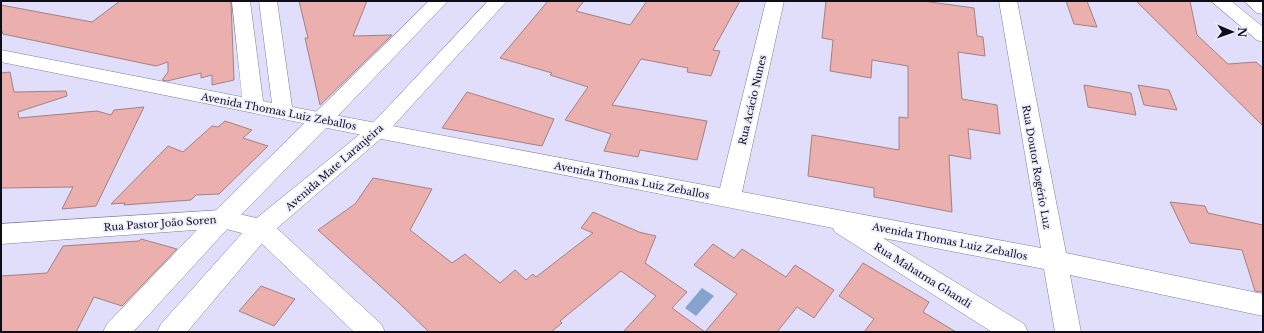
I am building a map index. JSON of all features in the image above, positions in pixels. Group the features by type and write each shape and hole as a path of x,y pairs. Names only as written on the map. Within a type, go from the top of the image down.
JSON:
{"street":[{"path":"241,1 253,106"},
{"path":"268,1 272,20 283,112"},
{"path":"116,332 222,219 323,120 439,1"},
{"name":"Avenida Mate Laranjeira","path":"170,332 261,228 377,131 498,1"},
{"name":"Rua Acácio Nunes","path":"729,198 775,1"},
{"name":"Rua Doutor Rogério Luz","path":"1008,1 1068,332"},
{"path":"1220,1 1263,36"},
{"path":"1253,1 1263,8"},
{"path":"244,27 272,20"},
{"name":"Avenida Thomas Luiz Zeballos","path":"1,56 377,131 1054,261 1263,305"},
{"name":"Rua Mahatma Ghandi","path":"831,218 1015,332"},
{"name":"Rua Pastor João Soren","path":"1,234 222,219 261,228"},
{"path":"261,228 372,332"}],"water":[{"path":"702,288 714,296 696,316 685,308"}],"building":[{"path":"120,1 231,1 234,80 212,85 212,75 201,78 201,73 167,81 162,80 168,72 168,62 156,66 3,34 1,28 1,5 92,22"},
{"path":"299,1 367,1 353,36 392,35 320,105 305,38 308,38"},
{"path":"548,1 584,1 576,11 630,25 647,1 740,1 713,50 720,51 711,76 687,72 688,68 641,59 612,105 707,121 697,160 640,150 638,157 604,151 611,134 565,120 588,87 550,75 552,73 500,58"},
{"path":"826,1 923,1 974,8 977,36 983,37 985,56 958,52 962,99 997,105 1000,134 968,129 971,159 949,155 952,212 874,197 874,188 808,176 812,135 899,150 899,117 908,118 908,66 872,60 871,78 830,71 833,40 822,38"},
{"path":"1066,1 1087,1 1097,27 1074,24"},
{"path":"1136,1 1190,1 1197,35 1228,64 1256,62 1263,68 1263,126"},
{"path":"10,72 14,92 66,91 67,96 18,112 19,118 97,111 111,115 114,110 144,107 96,206 62,209 73,187 1,188 1,73"},
{"path":"1084,85 1131,93 1136,115 1088,107"},
{"path":"1138,85 1169,90 1177,110 1144,105"},
{"path":"467,92 554,119 542,146 442,128"},
{"path":"225,121 252,130 243,138 268,146 219,194 196,195 191,200 124,205 125,203 111,204 168,146 183,152 212,126 218,127"},
{"path":"373,178 432,189 410,230 452,263 465,254 500,283 515,270 526,280 533,274 536,277 593,233 581,228 593,212 639,232 656,236 645,263 687,292 672,308 705,332 623,332 656,296 621,271 560,321 562,323 551,332 429,332 318,230 355,204"},
{"path":"1170,202 1205,206 1208,213 1263,225 1263,292 1255,291 1242,250 1190,243"},
{"path":"141,239 177,249 122,306 94,297 76,332 1,332 1,276 47,273 63,246 139,241"},
{"path":"713,244 734,258 742,249 786,277 795,265 834,290 814,318 797,307 777,332 705,332 737,294 694,265"},
{"path":"863,263 929,302 923,312 956,332 864,332 874,319 839,296"},
{"path":"261,286 295,299 274,326 239,311"}]}
